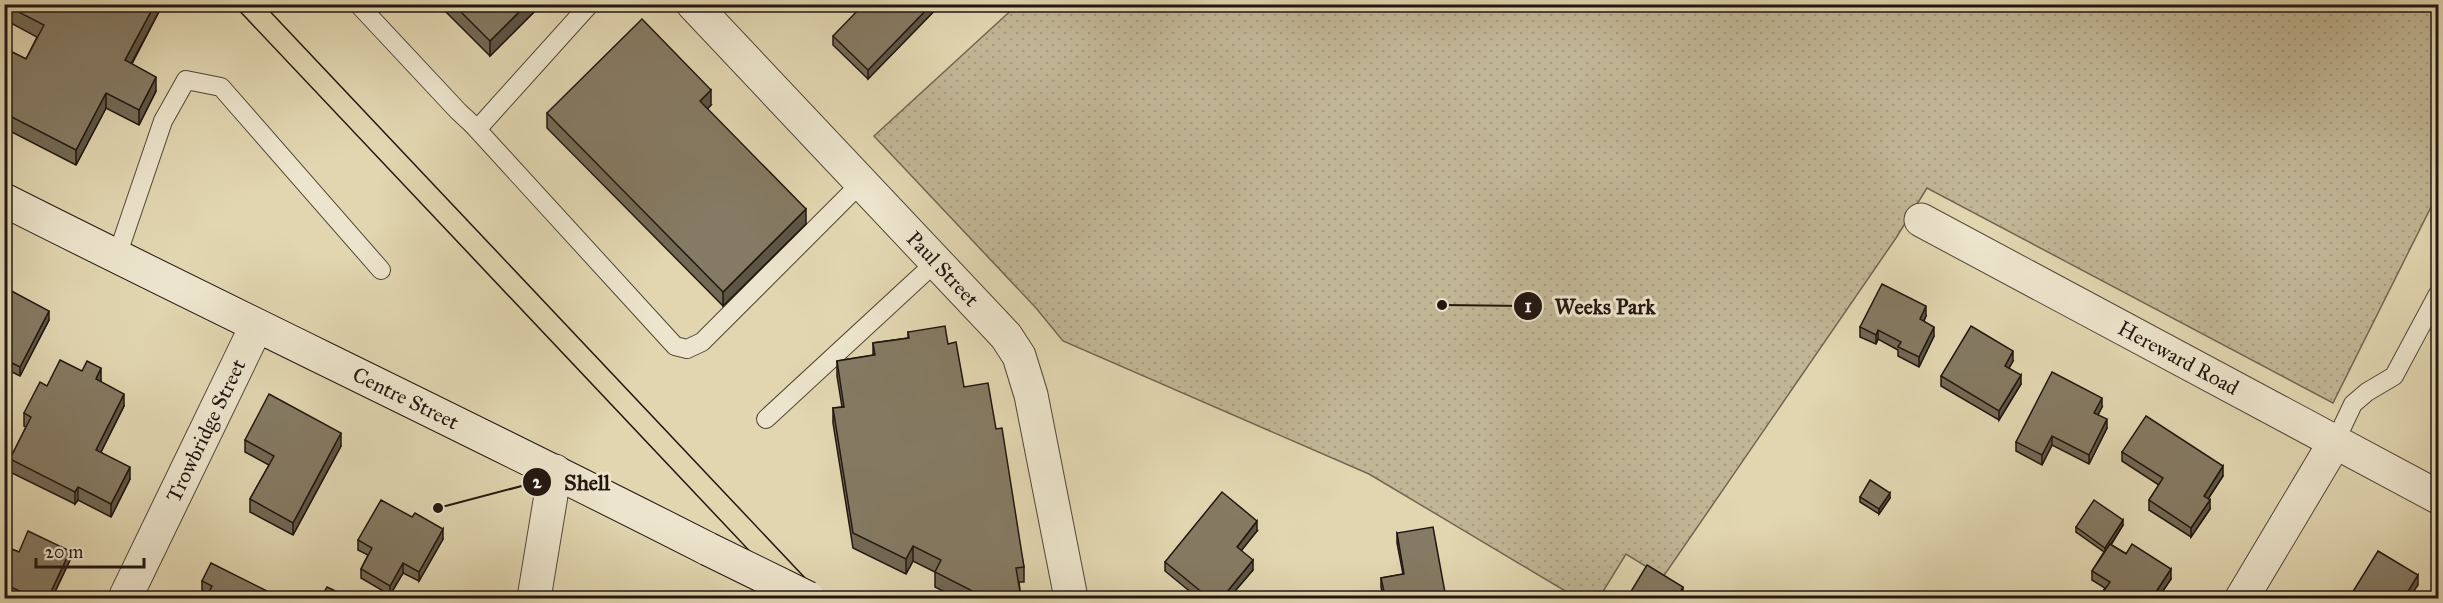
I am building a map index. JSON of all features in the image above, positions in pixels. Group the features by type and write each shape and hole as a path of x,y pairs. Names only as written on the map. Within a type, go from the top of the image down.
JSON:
{"street":[{"name":"Paul Street","path":"693,4 1006,336 1023,366 1031,395 1071,598"},
{"name":"Centre Street","path":"4,200 256,327 555,471 808,598"},
{"name":"Hereward Road","path":"1921,220 2439,497"},
{"name":"Trowbridge Street","path":"125,598 256,327"},
{"path":"2242,598 2335,442"},
{"path":"534,598 555,471"}],"lane":[{"path":"358,4 473,125 675,346 687,350 702,342 862,182"},
{"path":"473,125 481,125 590,4"},
{"path":"117,256 164,121 186,80 221,87 381,270"},
{"path":"766,419 937,261"},
{"path":"2335,442 2353,404 2367,392 2394,376 2439,294"}],"shaded area":[{"path":"1017,5 2438,5 2438,193 2333,403 1927,188 1896,238 1663,577 1626,554 1599,598 1577,598 1369,474 1063,341 1036,308 874,136"}],"building":[{"path":"4,4 155,4 125,60 156,77 139,110 106,93 76,150 4,113 4,95 8,89 4,87 4,48 26,59 44,25 11,8 4,21"},
{"path":"453,4 527,4 490,41"},
{"path":"864,4 932,4 868,70 833,36"},
{"path":"642,19 711,90 700,101 806,209 723,292 547,113"},
{"path":"1882,284 1926,306 1920,319 1934,327 1919,357 1898,347 1901,342 1878,330 1876,335 1860,327"},
{"path":"4,287 49,311 20,367 4,359"},
{"path":"945,326 948,344 956,342 964,387 988,383 996,429 1002,428 1024,567 1016,568 1021,598 986,598 935,572 941,560 913,546 906,559 853,533 833,408 844,407 837,361 875,355 873,343 909,338 908,332"},
{"path":"1971,326 2013,351 2005,366 2021,375 1999,411 1941,376"},
{"path":"60,360 82,371 87,361 101,368 96,379 124,394 96,450 130,467 111,504 78,487 75,492 10,459 31,417 24,413 40,382 47,386"},
{"path":"2052,372 2102,398 2094,413 2107,419 2089,455 2052,436 2042,455 2016,442"},
{"path":"269,394 341,433 293,523 250,499 274,456 245,440"},
{"path":"2146,416 2223,466 2204,496 2210,500 2191,528 2149,500 2163,478 2122,452"},
{"path":"1870,480 1890,493 1879,509 1860,497"},
{"path":"1222,492 1257,521 1237,547 1253,560 1222,598 1209,598 1165,562"},
{"path":"381,500 412,517 415,513 443,529 419,572 403,563 390,586 361,569 372,548 358,540"},
{"path":"2094,500 2123,520 2105,548 2076,527"},
{"path":"1433,527 1446,598 1406,598 1405,593 1385,596 1381,578 1404,574 1397,533"},
{"path":"28,531 70,551 48,598 35,598 4,584 4,546 19,552"},
{"path":"2110,544 2126,554 2132,544 2171,569 2152,598 2099,598 2110,582 2092,571"},
{"path":"2378,551 2418,575 2404,598 2349,598"},
{"path":"211,563 281,598 206,598 212,586 202,581"},
{"path":"1647,565 1683,587 1677,598 1627,598"},
{"path":"327,587 350,598 321,598"},
{"path":"1702,593 1712,598 1698,598"}],"tram line":[{"path":"233,4 794,598"},
{"path":"263,4 824,598"}],"place":[{"name":"Weeks Park","path":"1442,305"},
{"name":"Shell","path":"438,508"}]}
